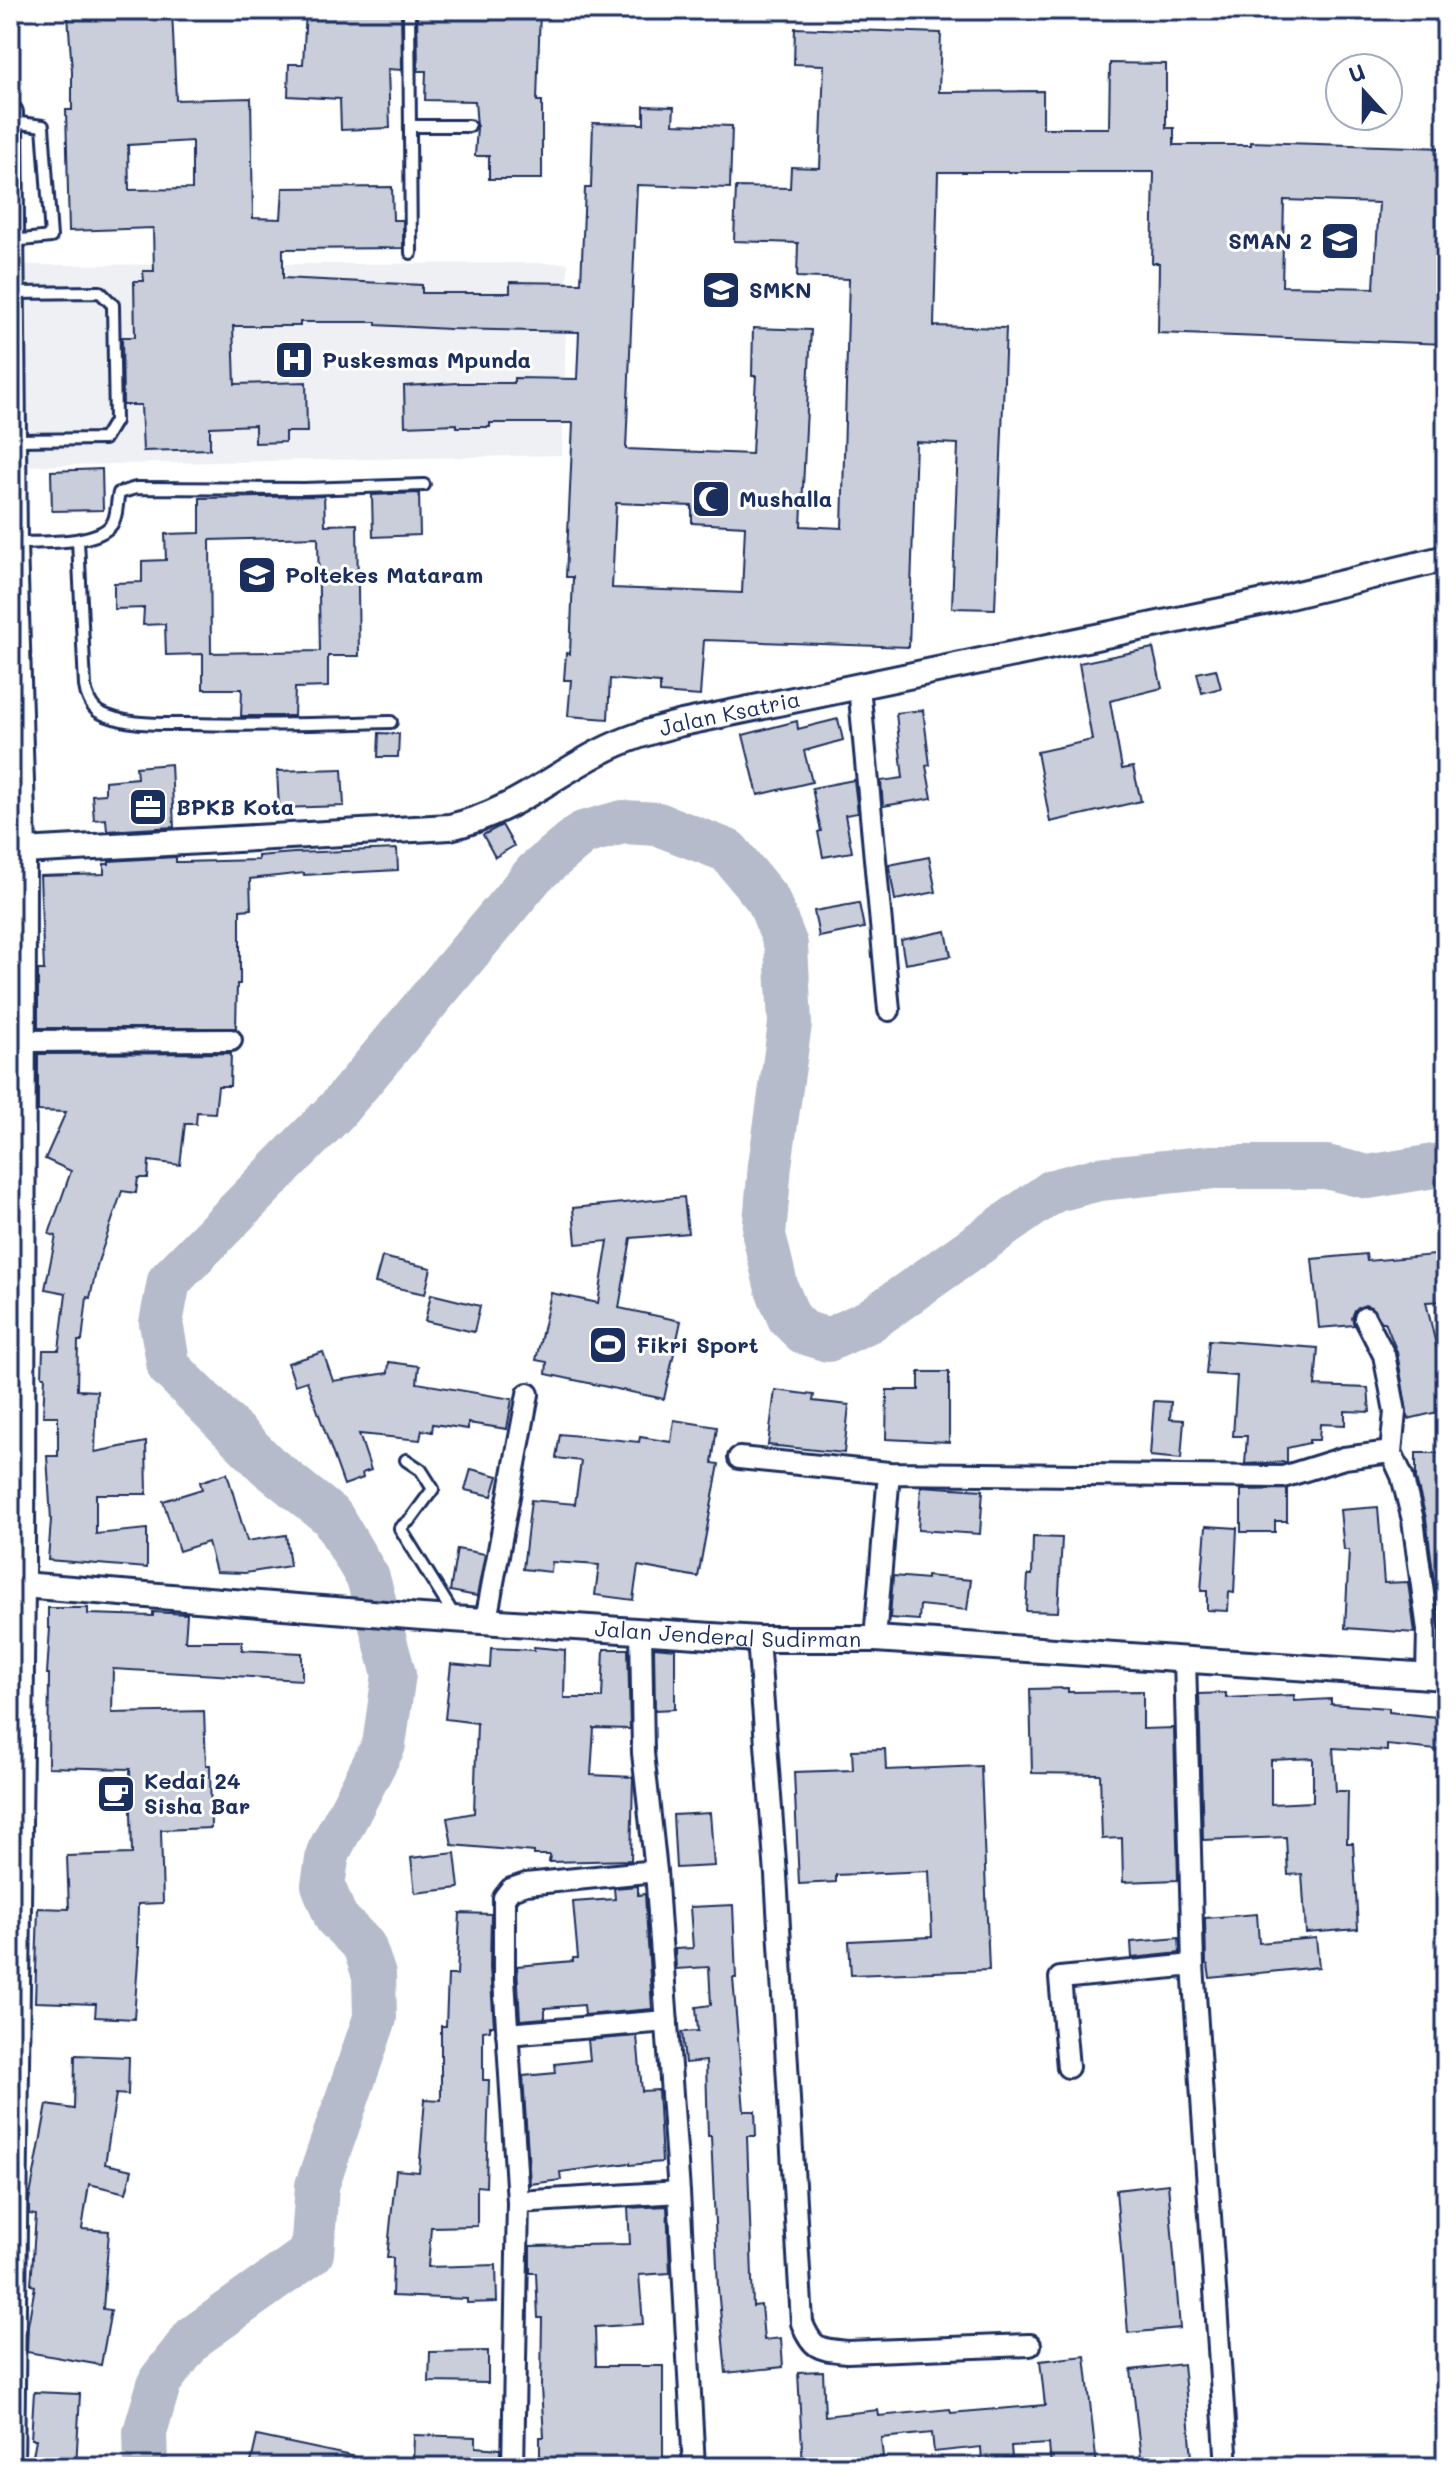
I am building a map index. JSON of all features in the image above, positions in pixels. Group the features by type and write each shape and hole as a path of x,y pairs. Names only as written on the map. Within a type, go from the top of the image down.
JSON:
{"street":[{"path":"10,113 14,731 23,851 22,1041 16,1112 11,2467"},
{"name":"Jalan Ksatria","path":"23,851 450,827 476,821 506,808 597,753 632,736 1269,601 1446,558"},
{"path":"859,686 889,1010"},
{"path":"22,1041 231,1040"},
{"path":"1365,1318 1384,1355 1391,1390 1395,1412 1391,1452 1402,1476 1413,1520 1436,1676"},
{"path":"486,1620 528,1394"},
{"path":"739,1458 889,1473 1283,1477 1344,1458 1391,1452"},
{"path":"875,1639 889,1473"},
{"name":"Jalan Jenderal Sudirman","path":"16,1586 758,1639 875,1639 1436,1676"},
{"path":"641,1630 643,1753 656,1871 667,2021 694,2467"},
{"path":"758,1639 776,1875 802,2323 816,2347 847,2352 1030,2345"},
{"path":"1185,1659 1193,1965 1227,2467"},
{"path":"513,2467 518,2202 507,2034 503,1909 507,1892 517,1886 543,1881 656,1871"},
{"path":"1068,2067 1060,1978 1193,1965"},
{"path":"507,2034 667,2021"},
{"path":"518,2202 679,2192"}],"lane":[{"path":"409,10 411,253"},
{"path":"10,122 43,126 51,237 12,241"},
{"path":"411,126 469,126"},
{"path":"12,293 100,292 113,305 115,421 104,439 14,440"},
{"path":"14,543 78,540 100,534 111,525 116,516 117,496 126,490 424,485"},
{"path":"78,540 85,686 90,702 98,711 116,718 152,723 248,726 391,722"},
{"path":"406,1460 421,1470 433,1489 411,1519 400,1528 456,1618"}],"shaded area":[{"name":"Puskesmas Mpunda","path":"568,263 562,455 24,466 24,265"}],"building":[{"path":"172,10 176,100 251,98 253,218 281,219 283,188 392,187 393,220 403,220 403,248 283,249 283,278 422,285 422,293 510,293 510,282 581,283 585,188 591,188 593,123 644,124 644,106 674,107 673,124 732,126 730,188 637,185 626,449 752,454 756,376 752,376 753,328 811,330 801,526 842,528 849,279 797,277 798,243 734,241 736,187 790,188 791,167 820,168 824,65 794,64 795,28 941,33 939,92 1043,91 1043,128 1109,128 1110,63 1166,64 1166,128 1174,128 1174,145 1251,145 1251,142 1446,148 1446,344 1158,333 1159,263 1152,263 1154,172 938,172 934,326 1006,328 995,609 952,608 958,444 916,442 909,647 704,640 700,696 660,693 660,683 610,679 608,719 568,716 571,680 564,680 566,653 570,654 573,577 566,577 573,423 490,423 490,427 457,427 457,424 405,426 404,386 514,383 514,378 577,379 579,332 449,329 376,325 376,322 233,326 235,384 306,382 307,432 285,432 285,442 255,443 255,425 210,427 210,449 143,451 141,405 123,405 122,337 135,337 134,281 144,281 143,271 154,271 153,228 69,231 66,110 72,110 72,71 68,15","holes":["192,141 192,189 129,190 128,145","1284,200 1379,203 1374,288 1282,286","616,503 692,506 692,523 745,526 742,593 612,588"]},
{"path":"306,10 401,10 402,70 388,69 390,128 341,130 340,99 288,96 289,64 303,64"},
{"path":"417,10 540,10 537,101 542,101 542,179 489,179 489,156 475,156 475,101 425,100 426,71 418,71"},
{"path":"102,469 103,510 52,511 51,471"},
{"path":"419,493 420,535 373,537 372,495"},
{"path":"324,496 325,525 357,524 359,656 328,656 328,687 295,688 294,716 241,716 242,689 203,689 203,654 166,655 165,624 143,625 144,608 114,609 114,583 142,582 142,561 166,560 165,534 200,533 200,498","holes":["318,537 320,651 211,653 210,540"]},
{"path":"1153,648 1162,688 1110,701 1122,769 1133,767 1141,801 1050,822 1037,752 1092,740 1079,663"},
{"path":"1216,669 1221,688 1202,693 1197,673"},
{"path":"923,710 930,765 926,766 932,798 883,806 881,781 903,778 896,713"},
{"path":"838,719 843,740 804,751 812,782 758,795 743,735 797,721 798,729"},
{"path":"379,733 399,734 398,757 378,757"},
{"path":"171,764 174,827 107,831 106,819 94,820 92,795 105,794 105,781 137,778 136,767"},
{"path":"342,769 344,806 279,808 277,771"},
{"path":"854,780 858,813 845,815 852,852 823,857 812,788"},
{"path":"502,825 514,846 495,857 483,835"},
{"path":"397,849 398,870 304,873 250,879 251,909 240,910 240,984 237,984 236,1028 38,1028 38,970 44,970 40,876 104,874 104,864 109,864 109,861 176,857 176,862 258,860 258,856 294,853"},
{"path":"929,857 936,892 895,900 889,865"},
{"path":"859,903 864,928 819,937 814,911"},
{"path":"946,931 951,956 905,964 901,940"},
{"path":"231,1053 230,1086 218,1086 215,1113 197,1112 196,1124 185,1124 180,1165 149,1161 148,1178 138,1178 136,1193 122,1191 98,1262 90,1298 87,1297 82,1341 78,1341 77,1390 97,1391 95,1452 146,1442 147,1494 96,1494 96,1534 147,1529 147,1568 48,1560 51,1520 47,1456 58,1456 58,1416 43,1416 43,1350 59,1350 66,1293 45,1289 56,1236 49,1234 71,1171 45,1159 66,1112 38,1111 38,1054"},
{"path":"684,1197 688,1233 631,1238 619,1308 681,1321 664,1399 546,1374 547,1362 536,1360 551,1293 598,1303 608,1241 576,1244 573,1208"},
{"path":"1366,1254 1367,1261 1446,1254 1446,1301 1426,1302 1446,1388 1446,1410 1408,1419 1397,1352 1385,1322 1371,1307 1365,1305 1355,1310 1352,1318 1354,1325 1319,1328 1312,1259"},
{"path":"382,1257 431,1268 425,1294 375,1283"},
{"path":"431,1294 480,1306 474,1332 425,1321"},
{"path":"1209,1340 1318,1348 1315,1386 1368,1388 1370,1412 1345,1411 1345,1425 1320,1424 1319,1440 1309,1440 1309,1443 1287,1448 1287,1462 1245,1464 1247,1436 1233,1436 1237,1376 1206,1374"},
{"path":"323,1352 333,1381 388,1373 389,1362 419,1366 417,1383 512,1399 507,1429 468,1423 468,1429 433,1424 432,1432 422,1430 420,1440 359,1434 371,1470 362,1473 363,1478 344,1485 307,1381 295,1385 288,1363"},
{"path":"919,1372 949,1372 949,1442 886,1439 887,1390 919,1390"},
{"path":"775,1390 814,1395 813,1401 849,1405 844,1453 768,1445"},
{"path":"1154,1401 1171,1402 1170,1419 1184,1420 1181,1459 1150,1456"},
{"path":"674,1420 717,1427 712,1463 719,1464 698,1577 638,1566 633,1600 595,1595 599,1565 552,1562 551,1572 523,1569 531,1500 575,1504 581,1461 556,1458 560,1434 639,1442 640,1437 671,1442"},
{"path":"1416,1453 1446,1453 1446,1635 1441,1634 1426,1518 1416,1479"},
{"path":"471,1469 498,1476 492,1496 465,1490"},
{"path":"227,1473 247,1541 286,1535 290,1566 245,1573 216,1572 208,1542 179,1551 163,1501 202,1489 200,1482"},
{"path":"921,1486 983,1490 980,1534 918,1530"},
{"path":"1287,1489 1287,1521 1275,1521 1275,1532 1241,1532 1241,1490"},
{"path":"1378,1507 1384,1583 1408,1582 1415,1633 1345,1628 1349,1550 1344,1550 1340,1510"},
{"path":"1206,1526 1237,1528 1234,1593 1229,1592 1228,1611 1207,1610 1207,1591 1201,1591"},
{"path":"1033,1537 1062,1538 1058,1612 1026,1611 1028,1575 1032,1575"},
{"path":"457,1549 485,1554 477,1596 450,1591"},
{"path":"893,1576 971,1580 967,1610 920,1605 919,1620 890,1618"},
{"path":"48,1608 88,1608 88,1614 187,1614 185,1641 242,1641 242,1650 302,1653 302,1680 113,1669 112,1713 204,1711 206,1765 210,1765 211,1828 161,1830 163,1903 138,1904 139,1947 134,2019 95,2017 96,2004 35,2002 38,1908 69,1909 67,1856 132,1854 130,1769 48,1767"},
{"path":"534,1647 565,1650 564,1698 602,1698 604,1649 628,1649 630,1729 594,1728 591,1775 633,1777 631,1860 549,1862 550,1855 534,1855 534,1852 452,1845 447,1818 474,1813 477,1723 445,1719 451,1664 490,1668 491,1648 534,1650"},
{"path":"654,1647 675,1649 675,1709 655,1710"},
{"path":"1068,1688 1068,1692 1143,1691 1143,1729 1174,1728 1178,1880 1123,1882 1122,1838 1102,1839 1100,1774 1032,1773 1030,1689"},
{"path":"1226,1693 1226,1698 1294,1695 1294,1701 1331,1699 1331,1704 1389,1708 1389,1712 1446,1718 1446,1751 1387,1745 1387,1751 1333,1748 1336,1791 1348,1791 1347,1843 1353,1843 1358,1929 1306,1933 1302,1874 1288,1875 1286,1837 1203,1840 1199,1694","holes":["1313,1758 1313,1802 1271,1804 1271,1760"]},
{"path":"885,1749 886,1770 981,1766 989,1970 851,1975 849,1941 932,1937 929,1871 836,1875 836,1882 799,1884 794,1772 853,1770 852,1750"},
{"path":"710,1813 714,1866 676,1868 673,1815"},
{"path":"455,1853 459,1888 415,1893 411,1858"},
{"path":"638,1886 638,1895 645,1894 652,2009 585,2015 584,2005 545,2008 545,2018 520,2020 517,1966 578,1958 573,1902 615,1899 614,1888"},
{"path":"733,1905 736,1978 733,1978 744,2111 755,2111 756,2136 747,2136 753,2306 761,2305 764,2340 781,2338 783,2367 726,2373 718,2288 711,2136 708,2136 706,2061 685,2063 682,2032 698,2031 696,2007 711,2005 709,1967 676,1969 675,1949 693,1948 690,1907"},
{"path":"460,1913 491,1914 490,1968 494,2026 483,2031 483,2080 489,2080 486,2187 477,2186 477,2226 431,2227 428,2267 496,2265 497,2302 467,2303 467,2299 392,2296 393,2258 387,2258 396,2170 419,2172 425,2099 441,2100 441,2026 446,2026 448,1975 457,1975"},
{"path":"1257,1914 1259,1943 1316,1938 1319,1967 1210,1978 1206,1964 1205,1918"},
{"path":"1179,1938 1180,1953 1132,1958 1131,1942"},
{"path":"637,2036 642,2091 658,2090 662,2162 560,2172 561,2180 530,2184 523,2076 556,2073 555,2064 590,2060 588,2040"},
{"path":"75,2055 129,2057 128,2095 116,2094 105,2164 132,2170 126,2193 89,2184 82,2229 109,2231 103,2309 111,2310 101,2365 27,2352 35,2286 31,2285 36,2215 29,2214 29,2201 47,2105 74,2109"},
{"path":"1168,2184 1180,2328 1128,2333 1116,2190"},
{"path":"667,2206 670,2273 639,2275 643,2324 595,2327 596,2366 663,2366 663,2467 540,2467 540,2437 544,2437 542,2318 538,2318 536,2273 530,2273 530,2246 630,2244 628,2208"},
{"path":"488,2351 488,2383 429,2382 430,2352"},
{"path":"1085,2356 1097,2467 1051,2467 1049,2444 1011,2446 1012,2458 982,2461 981,2447 934,2452 932,2433 881,2438 883,2457 828,2464 828,2467 803,2467 798,2372 823,2371 825,2416 878,2410 879,2416 950,2409 951,2413 1045,2405 1040,2361"},
{"path":"1183,2364 1193,2467 1142,2467 1131,2370"},
{"path":"34,2392 80,2394 76,2467 31,2467 36,2439 31,2439"},
{"path":"414,2435 476,2437 476,2447 500,2449 500,2467 413,2467"},
{"path":"257,2436 361,2458 360,2467 250,2467"}],"waterway":[{"path":"146,2467 145,2432 160,2381 194,2337 312,2253 317,2186 375,2018 374,1975 364,1946 336,1918 323,1885 328,1853 384,1745 394,1674 368,1578 332,1517 268,1466 169,1367 161,1323 169,1281 337,1110 535,873 583,833 623,822 658,824 728,851 768,900 786,945 790,1024 770,1165 764,1235 777,1289 789,1318 803,1332 828,1340 869,1321 1053,1191 1099,1179 1213,1167 1326,1167 1368,1177 1446,1164"}],"place":[{"name":"SMAN 2","path":"1340,241"},
{"name":"SMKN","path":"721,290"},
{"name":"Puskesmas Mpunda","path":"294,360"},
{"name":"Mushalla","path":"711,499"},
{"name":"Poltekes Mataram","path":"257,575"},
{"name":"BPKB Kota","path":"148,807"},
{"name":"Fikri Sport","path":"608,1345"},
{"name":"Kedai 24 Sisha Bar","path":"116,1794"}]}
